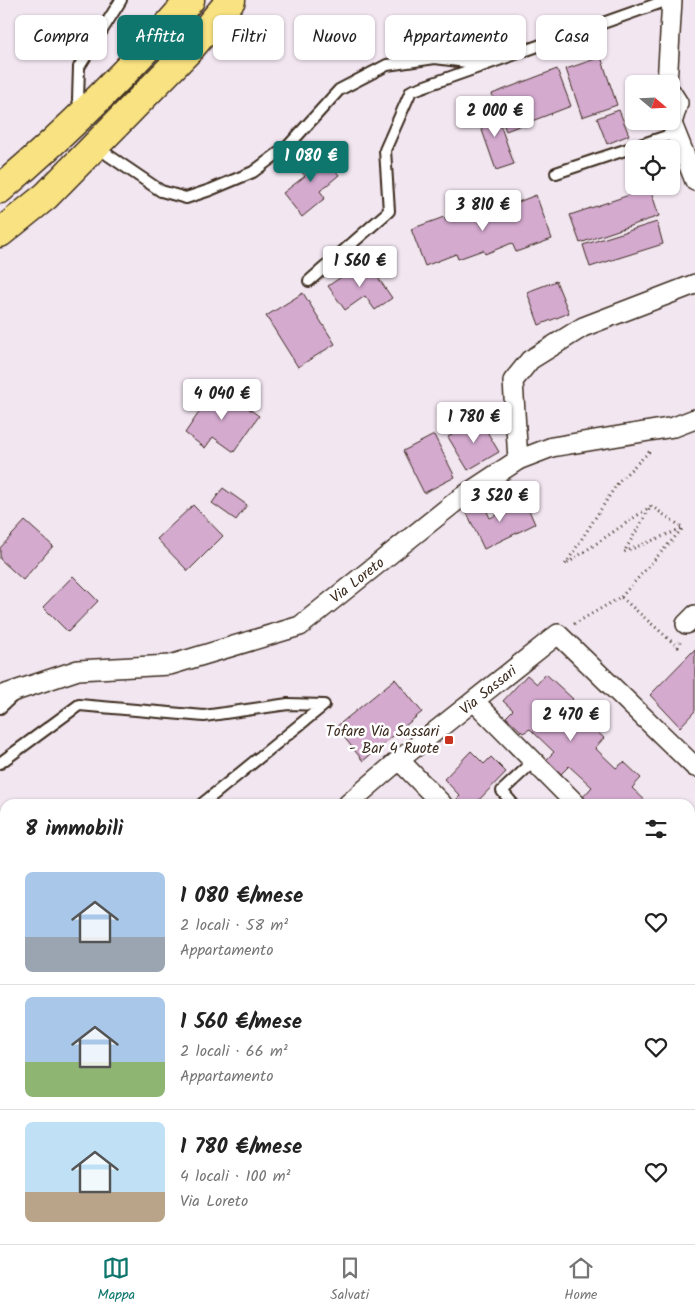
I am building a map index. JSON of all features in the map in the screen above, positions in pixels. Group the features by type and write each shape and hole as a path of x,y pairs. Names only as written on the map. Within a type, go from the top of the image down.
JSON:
{"highway":[{"path":"0,189 50,146 166,28 190,0"},
{"path":"0,233 53,189 188,51 231,0"}],"street":[{"path":"668,75 672,0"},
{"path":"675,130 695,182"},
{"path":"518,460 513,381 530,360 583,327 695,284"},
{"name":"Via Loreto","path":"0,696 78,670 170,665 300,626 459,499 518,460 552,447 674,427 695,419"},
{"path":"558,634 695,766"},
{"name":"Via Sassari","path":"354,799 399,760 558,634"},
{"path":"474,701 571,799"},
{"path":"399,760 437,799"}],"lane":[{"path":"78,100 79,67 121,0"},
{"path":"309,281 389,212 385,150 411,90 668,0"},
{"path":"108,155 161,191 186,198 254,172 289,145 339,90 387,65 435,58 485,64"},
{"path":"556,173 663,130"},
{"path":"0,708 22,688"},
{"path":"0,763 79,705 204,716 288,704 324,705 208,799"},
{"path":"509,799 502,791 534,761"}],"path":[{"path":"651,506 565,565 619,481 674,427"},
{"path":"651,506 624,552 683,528"},
{"path":"651,506 683,528"},
{"path":"558,634 621,597 683,528"},
{"path":"621,597 678,647 690,620"}],"building":[{"path":"592,60 602,60 617,105 582,117 566,69"},
{"path":"557,69 571,106 506,131 492,94"},
{"path":"494,107 514,164 496,170 476,113"},
{"path":"619,110 625,130 627,130 629,135 607,144 597,118"},
{"path":"318,149 339,175 320,191 325,198 302,217 283,193 305,176 297,166"},
{"path":"536,195 552,239 516,252 512,243 485,254 483,250 458,259 456,254 425,266 411,229 444,217 446,221 472,211 474,215 502,204 503,208"},
{"path":"629,195 652,195 659,216 580,243 570,215"},
{"path":"657,222 663,244 590,267 583,245"},
{"path":"366,260 392,298 375,310 365,296 345,310 328,286"},
{"path":"556,281 569,313 539,325 527,292"},
{"path":"303,293 335,344 298,367 266,316"},
{"path":"217,386 259,416 234,452 213,437 205,448 185,433"},
{"path":"479,418 499,452 468,470 448,437"},
{"path":"434,435 455,477 424,493 403,451"},
{"path":"223,488 247,505 236,520 212,503"},
{"path":"525,501 535,524 484,549 466,511 483,503 490,518"},
{"path":"193,505 223,536 188,571 157,539"},
{"path":"25,521 53,546 23,580 0,559 0,548"},
{"path":"73,576 98,601 68,632 43,607"},
{"path":"695,649 695,711 680,727 650,695"},
{"path":"546,674 573,699 563,710 578,724 583,719 604,738 595,748 616,768 624,762 641,778 632,788 644,799 583,799 592,787 569,766 561,774 546,760 554,752 530,729 523,733 506,717 513,710 503,701 527,675 537,684"},
{"path":"395,679 422,712 363,761 336,727"},
{"path":"471,751 484,764 491,757 506,772 480,799 457,799 460,796 444,779"}],"place":[{"name":"Tofare Via Sassari - Bar 4 Ruote","path":"449,740"}]}
